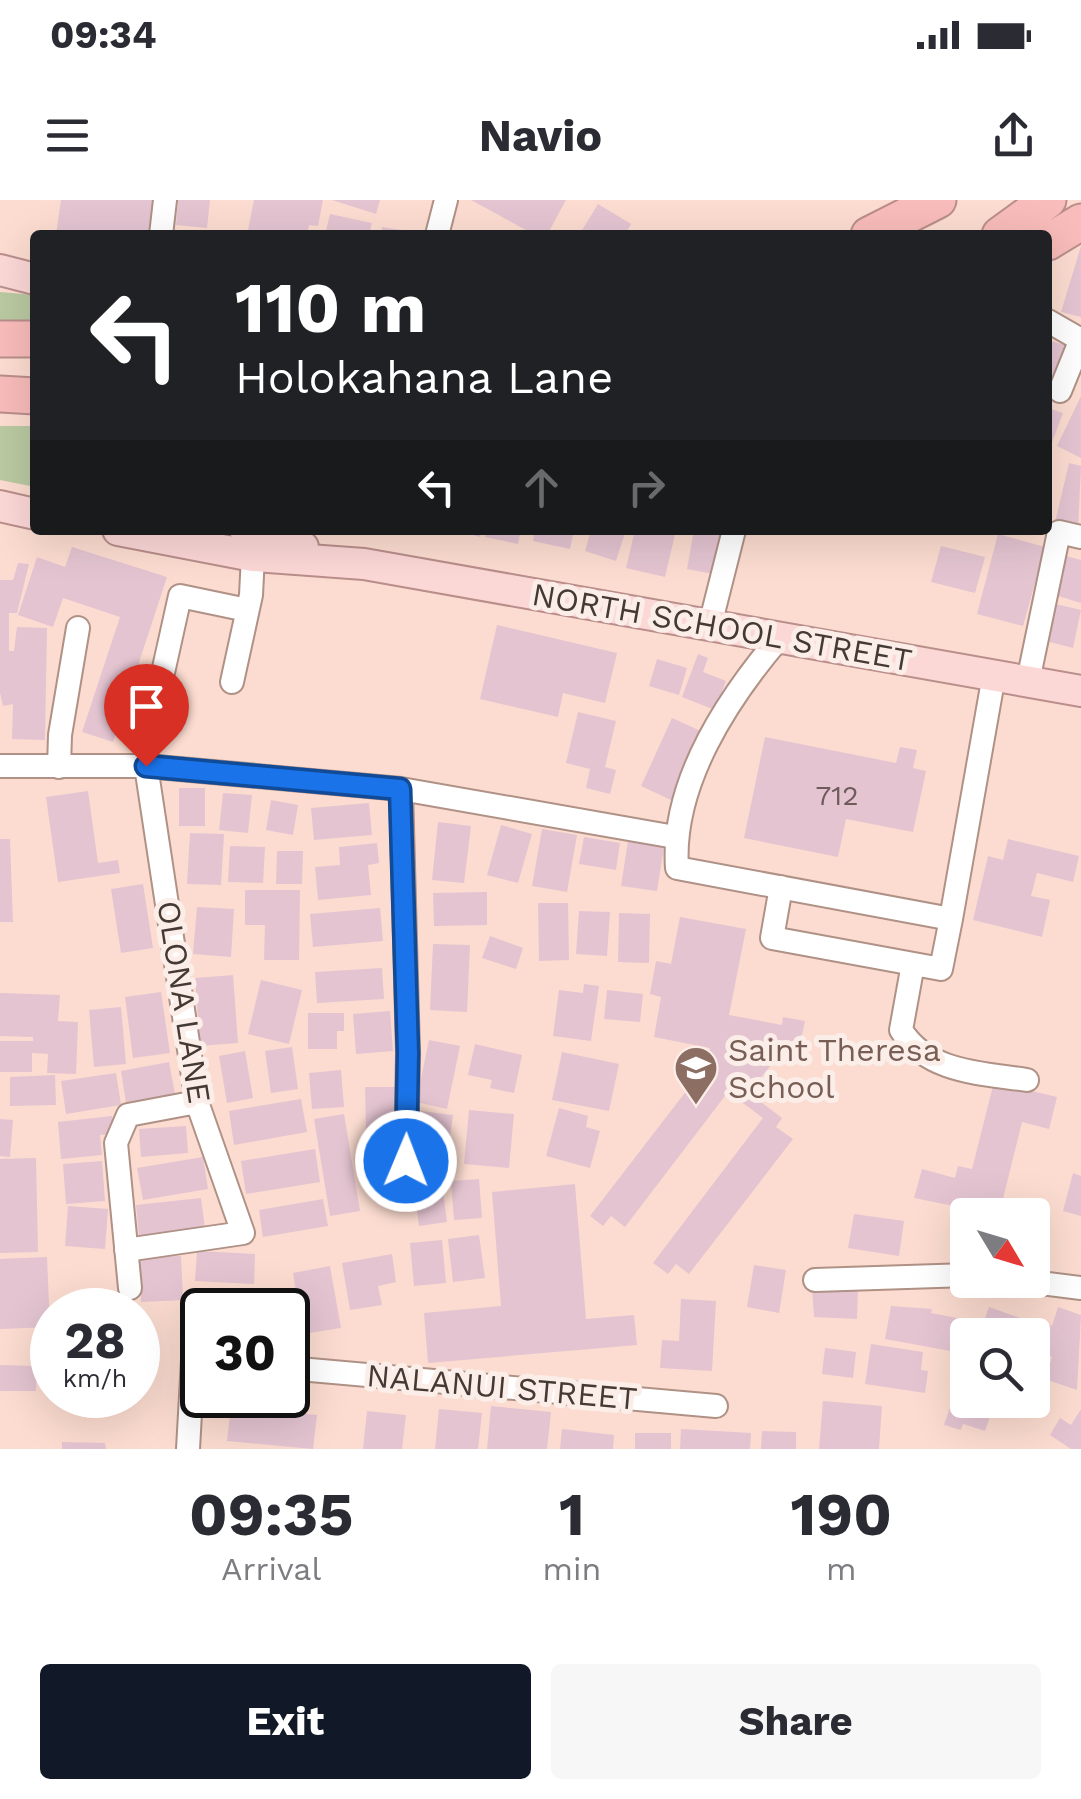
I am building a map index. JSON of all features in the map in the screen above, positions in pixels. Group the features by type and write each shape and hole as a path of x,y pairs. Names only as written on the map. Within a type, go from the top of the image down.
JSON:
{"highway":[{"path":"879,230 938,200"},
{"path":"1007,230 1048,200"},
{"path":"1052,240 1081,222"},
{"path":"0,339 30,339"},
{"path":"0,394 30,396"}],"main road":[{"path":"0,506 30,513"},
{"name":"NORTH SCHOOL STREET","path":"168,535 249,543 1081,691"}],"street":[{"path":"162,230 166,200"},
{"path":"438,230 446,200"},
{"path":"1052,323 1081,339 1060,390"},
{"path":"1028,681 1059,532 1081,536"},
{"path":"710,625 733,535"},
{"path":"232,682 247,610 249,543"},
{"path":"162,677 180,596 247,610"},
{"path":"60,767 60,736 78,628"},
{"path":"780,637 744,679 706,746 675,837 677,868 951,919"},
{"path":"780,888 772,938 941,969 994,675"},
{"path":"0,766 146,766 400,789 675,837"},
{"name":"OLONA LANE","path":"126,1250 243,1233 198,1102 146,766"},
{"path":"400,789 408,1053 406,1161"},
{"path":"913,964 901,1030 909,1043 952,1069 1027,1080"},
{"path":"130,1288 116,1143 128,1116 198,1102"},
{"path":"815,1280 950,1276"},
{"path":"1050,1284 1081,1288"},
{"name":"NALANUI STREET","path":"310,1370 716,1406"},
{"path":"188,1449 191,1418"}],"green space":[{"path":"0,292 30,295 30,333 0,332"},
{"path":"0,426 30,426 30,486 0,480"}],"building":[{"path":"61,200 158,200 154,230 57,230"},
{"path":"178,200 210,200 207,228 176,225"},
{"path":"254,200 323,200 318,226 309,225 308,230 248,230"},
{"path":"332,200 380,200 376,214"},
{"path":"471,200 566,200 550,230 526,230"},
{"path":"598,204 631,224 628,230 582,230"},
{"path":"330,214 372,223 370,230 326,230"},
{"path":"1081,246 1081,317 1061,312"},
{"path":"1052,341 1074,348 1061,388 1052,385"},
{"path":"1081,396 1081,458 1057,446"},
{"path":"1052,409 1063,413 1052,442"},
{"path":"1069,463 1081,466 1078,532 1054,527"},
{"path":"486,535 520,535 518,544"},
{"path":"534,535 573,535 570,549 533,541"},
{"path":"590,535 624,535 616,561 585,551"},
{"path":"634,535 675,535 665,577 626,568"},
{"path":"693,535 727,535 719,575 687,569"},
{"path":"998,535 1045,547 1023,626 977,614"},
{"path":"941,546 985,557 975,593 931,582"},
{"path":"72,547 167,577 113,742 82,732 120,617 63,598 53,627 18,615 37,557 65,567"},
{"path":"1066,556 1081,560 1081,603 1055,595"},
{"path":"18,563 29,564 17,613 9,613 9,651 14,651 17,627 47,628 45,740 12,739 13,704 3,706 0,693 0,580 13,580"},
{"path":"1056,604 1081,610 1073,648 1046,641"},
{"path":"497,625 617,653 605,703 563,693 558,717 480,699"},
{"path":"698,654 708,658 703,672 726,681 715,710 682,697"},
{"path":"657,659 687,668 679,695 649,686"},
{"path":"578,712 616,721 605,767 616,770 610,794 586,788 590,769 566,763"},
{"path":"672,718 703,732 671,800 641,786"},
{"path":"765,737 896,763 900,747 917,750 913,768 926,771 913,832 846,819 838,857 744,838"},
{"path":"179,788 205,788 205,826 179,826"},
{"path":"88,791 98,863 118,860 120,873 58,882 46,797"},
{"path":"223,793 252,795 248,833 219,830"},
{"path":"271,800 298,805 293,835 266,830"},
{"path":"369,803 372,835 314,840 311,808"},
{"path":"438,822 471,826 464,883 432,880"},
{"path":"501,825 532,834 518,883 487,875"},
{"path":"542,829 577,835 567,892 532,886"},
{"path":"190,833 224,834 221,885 187,884"},
{"path":"584,837 620,843 616,870 579,864"},
{"path":"0,839 10,839 13,922 0,922"},
{"path":"1008,839 1079,856 1073,882 1037,873 1031,896 1050,900 1042,937 973,920 988,856 1003,860"},
{"path":"628,841 664,846 657,891 621,886"},
{"path":"377,843 379,863 368,865 371,895 318,900 315,867 340,865 339,847"},
{"path":"230,846 265,847 263,883 228,882"},
{"path":"277,851 303,851 302,884 276,884"},
{"path":"143,884 153,948 121,953 111,889"},
{"path":"245,890 300,890 299,960 264,960 265,925 245,925"},
{"path":"487,892 487,925 434,926 433,893"},
{"path":"538,903 568,903 569,960 539,961"},
{"path":"197,907 234,909 231,957 193,954"},
{"path":"380,908 383,941 313,947 310,914"},
{"path":"579,911 610,912 607,956 576,954"},
{"path":"619,913 650,914 649,963 618,962"},
{"name":"Saint Theresa School","path":"680,917 746,929 729,1015 782,1025 783,1017 805,1021 797,1059 778,1056 749,1093 782,1118 776,1127 793,1139 689,1274 676,1264 668,1274 653,1263 763,1118 728,1092 625,1227 611,1216 603,1226 590,1216 707,1064 710,1048 654,1037 661,997 650,994 656,961 671,964"},
{"path":"490,936 523,948 516,969 482,958"},
{"path":"433,944 470,945 467,1012 430,1010"},
{"path":"382,968 384,999 317,1003 315,972"},
{"path":"233,975 238,1043 200,1046 195,978"},
{"path":"261,980 302,990 289,1044 248,1034"},
{"path":"584,984 599,986 591,1041 553,1036 559,990 583,993"},
{"path":"607,990 643,994 640,1022 604,1019"},
{"path":"161,992 170,1053 133,1058 125,997"},
{"path":"0,993 60,995 58,1021 78,1022 76,1074 47,1073 48,1054 32,1053 32,1072 0,1072 0,1041 33,1041 33,1037 0,1036"},
{"path":"121,1007 126,1064 94,1067 89,1010"},
{"path":"390,1011 393,1051 356,1054 353,1014"},
{"path":"308,1013 344,1013 344,1031 337,1031 337,1049 308,1049"},
{"path":"429,1040 460,1046 447,1109 416,1102"},
{"path":"475,1044 522,1055 514,1093 490,1088 492,1080 468,1075"},
{"path":"292,1047 298,1089 271,1093 265,1051"},
{"path":"245,1051 253,1098 227,1103 219,1056"},
{"path":"562,1052 619,1064 609,1111 552,1100"},
{"path":"169,1062 175,1094 126,1103 121,1071"},
{"path":"341,1070 344,1107 312,1109 309,1073"},
{"path":"116,1073 121,1105 66,1114 61,1081"},
{"path":"55,1075 56,1105 10,1106 10,1077"},
{"path":"994,1082 1057,1097 1049,1129 1022,1122 1003,1198 950,1198 950,1205 914,1198 922,1169 955,1178 958,1166 972,1169"},
{"path":"365,1087 398,1087 398,1131 366,1132"},
{"path":"301,1099 307,1132 234,1145 229,1111"},
{"path":"559,1108 588,1116 586,1127 600,1131 590,1168 546,1156"},
{"path":"469,1110 514,1114 509,1168 464,1164"},
{"path":"421,1111 453,1115 444,1178 412,1174"},
{"path":"344,1114 360,1211 330,1216 314,1119"},
{"path":"112,1116 114,1134 100,1135 102,1155 61,1159 58,1122"},
{"path":"0,1119 13,1120 10,1157 0,1156"},
{"path":"186,1126 188,1153 141,1157 139,1129"},
{"path":"315,1149 320,1182 246,1194 241,1161"},
{"path":"203,1157 208,1189 143,1200 137,1168"},
{"path":"36,1158 38,1252 0,1253 0,1159"},
{"path":"102,1161 105,1201 66,1204 63,1164"},
{"path":"1073,1173 1081,1176 1081,1216 1063,1211"},
{"path":"479,1179 482,1218 454,1220 451,1181"},
{"path":"442,1184 447,1222 419,1226 414,1188"},
{"path":"575,1184 586,1319 634,1315 637,1345 428,1363 424,1313 501,1306 492,1192"},
{"path":"201,1198 205,1229 139,1237 136,1205"},
{"path":"323,1199 328,1226 263,1237 259,1210"},
{"path":"68,1206 108,1209 105,1249 65,1246"},
{"path":"854,1214 904,1221 899,1256 848,1248"},
{"path":"479,1235 485,1278 453,1282 448,1239"},
{"path":"442,1240 446,1283 414,1286 410,1243"},
{"path":"197,1251 255,1254 254,1284 195,1281"},
{"path":"392,1254 396,1282 378,1286 382,1305 350,1310 342,1263"},
{"path":"181,1256 180,1300 160,1301 160,1288 141,1288 140,1257"},
{"path":"47,1257 48,1288 30,1288 30,1328 0,1329 0,1259"},
{"path":"754,1265 786,1270 779,1313 747,1307"},
{"path":"330,1266 341,1328 310,1333 310,1288 295,1288 293,1273"},
{"path":"812,1288 858,1290 857,1319 814,1317"},
{"path":"681,1299 716,1301 712,1371 660,1368 662,1340 679,1341"},
{"path":"891,1306 932,1309 931,1313 957,1318 950,1318 950,1351 885,1339"},
{"path":"989,1307 1020,1318 985,1318"},
{"path":"1058,1307 1081,1315 1077,1390 1050,1381 1052,1326"},
{"path":"871,1344 923,1352 921,1370 928,1371 925,1393 865,1384"},
{"path":"825,1348 856,1352 853,1378 822,1374"},
{"path":"0,1365 30,1366 30,1391 0,1391"},
{"path":"823,1401 882,1406 879,1449 819,1449"},
{"path":"491,1406 551,1412 547,1449 487,1449"},
{"path":"950,1407 950,1418 990,1418 985,1431 963,1424 961,1430 944,1425"},
{"path":"439,1409 482,1413 478,1449 435,1449"},
{"path":"1081,1409 1081,1449 1071,1449 1050,1435 1060,1418 1071,1425"},
{"path":"367,1411 406,1415 402,1449 363,1449"},
{"path":"317,1415 313,1449 227,1441 230,1418"},
{"path":"562,1429 614,1435 613,1449 560,1449"},
{"path":"681,1429 751,1433 750,1449 680,1449"},
{"path":"762,1431 796,1432 796,1449 761,1449"},
{"path":"635,1433 671,1433 671,1449 635,1449"},
{"path":"62,1442 105,1443 106,1449 62,1449"}],"place":[{"name":"Saint Theresa School","path":"696,1106"}],"route":[{"path":"146,766 400,789 408,1053 406,1161"}]}
